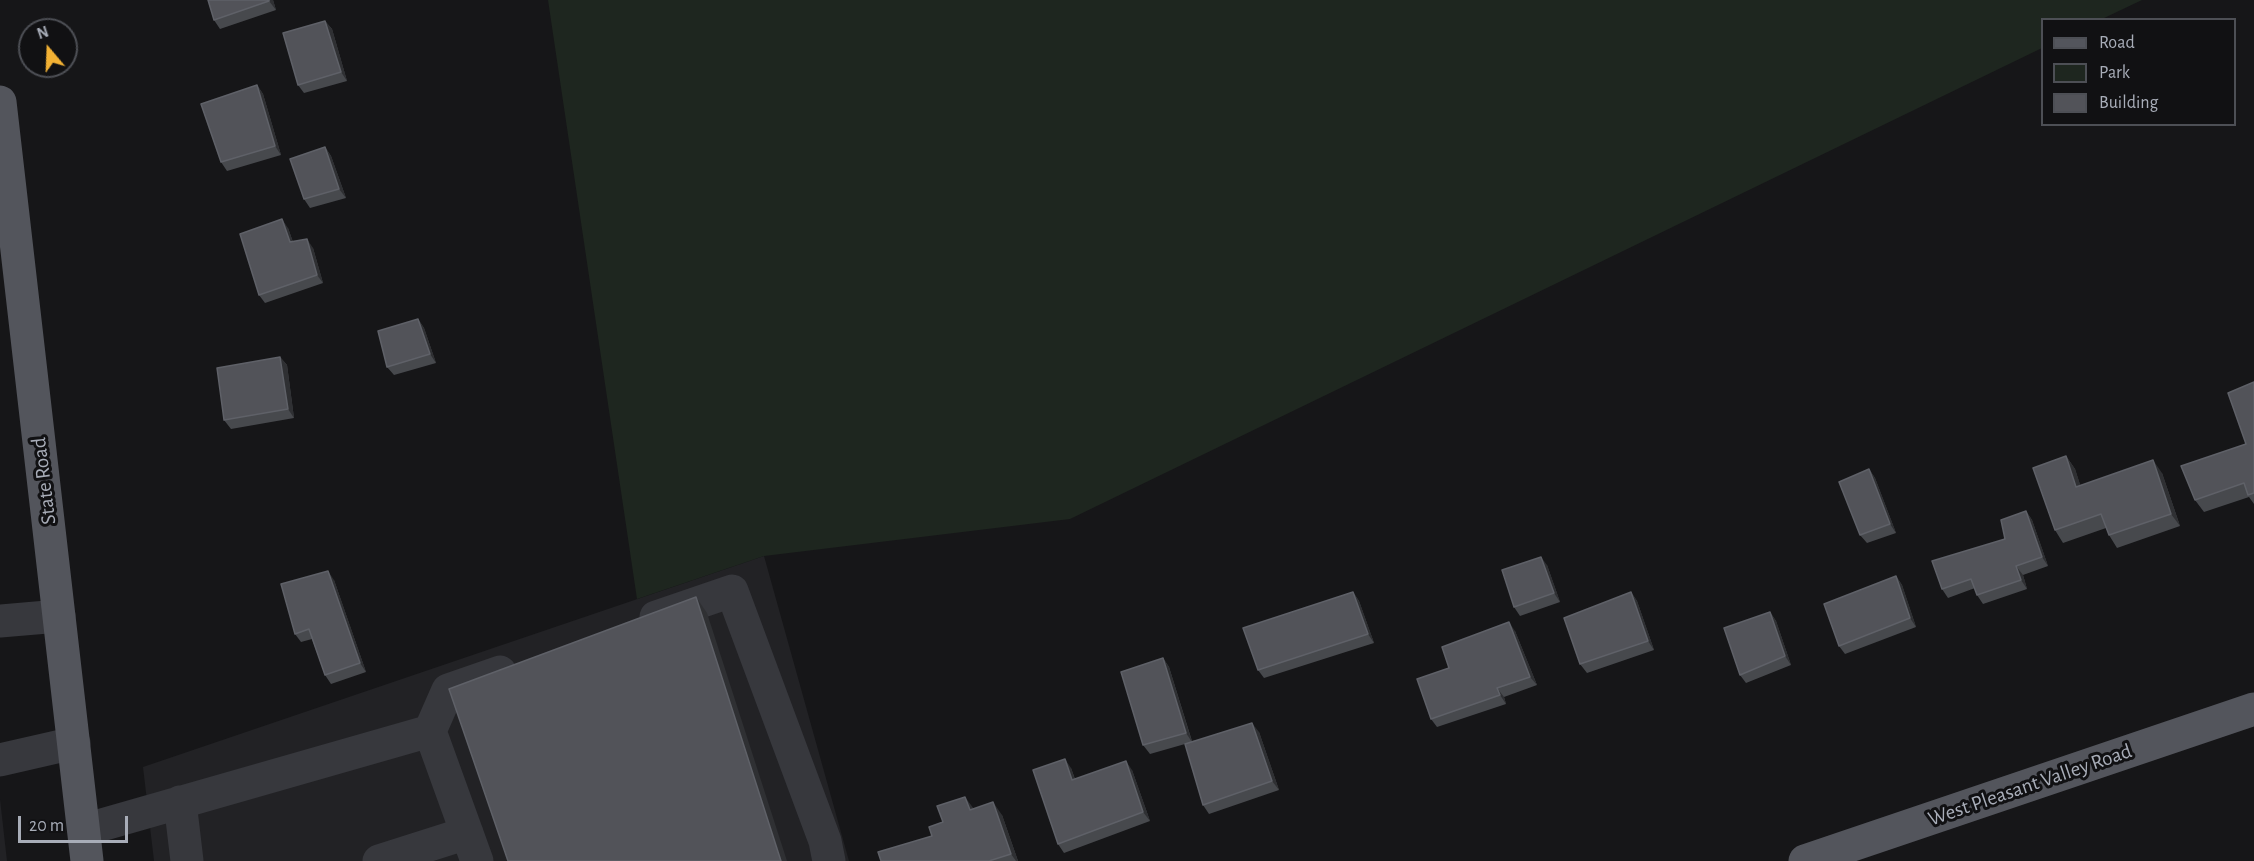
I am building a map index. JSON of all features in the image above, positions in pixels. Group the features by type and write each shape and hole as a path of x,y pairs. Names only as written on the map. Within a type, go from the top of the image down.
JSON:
{"main road":[{"name":"State Road","path":"0,102 86,845"},
{"name":"West Pleasant Valley Road","path":"1805,861 2254,709"}],"lane":[{"path":"633,625 732,591 825,841 829,861"},
{"path":"0,621 59,616"},
{"path":"379,861 472,847 430,731 448,690 524,663"},
{"path":"86,845 180,802 430,731"},
{"path":"0,760 74,743"},
{"path":"180,802 187,861"}],"shaded area":[{"path":"764,556 849,861 154,861 143,767"},
{"path":"0,799 7,861 0,861"}],"green space":[{"path":"548,0 2142,0 2104,18 2041,18 2041,48 1070,519 764,556 637,599"}],"building":[{"path":"208,0 269,0 269,1 214,20"},
{"path":"325,21 341,72 298,85 283,33"},
{"path":"257,85 275,146 221,162 201,104"},
{"path":"325,147 339,189 304,199 290,159"},
{"path":"282,219 290,242 307,239 317,275 259,295 240,234"},
{"path":"418,319 430,354 387,367 378,331"},
{"path":"280,357 288,409 224,420 217,368"},
{"path":"2254,382 2254,493 2248,495 2244,483 2195,500 2181,466 2246,444 2228,393"},
{"path":"2066,456 2076,487 2153,460 2171,514 2109,535 2101,514 2055,530 2033,468"},
{"path":"1869,469 1890,524 1860,535 1839,482"},
{"path":"2026,511 2042,557 2016,566 2021,580 1977,595 1971,579 1942,589 1932,561 2005,539 2001,520"},
{"path":"1541,557 1554,593 1514,607 1502,570"},
{"path":"328,571 360,663 325,675 309,629 295,634 281,584"},
{"path":"1896,576 1910,618 1839,646 1824,604"},
{"path":"1353,592 1368,634 1258,670 1243,628"},
{"path":"1631,592 1648,641 1580,664 1564,618"},
{"path":"696,597 781,861 508,861 449,689"},
{"path":"1770,612 1785,656 1740,675 1724,628"},
{"path":"1509,622 1530,677 1497,688 1500,695 1431,719 1417,679 1449,668 1442,647"},
{"path":"1163,658 1186,733 1143,745 1121,672"},
{"path":"1252,723 1272,781 1203,805 1185,744"},
{"path":"1065,759 1072,780 1126,761 1143,812 1058,844 1033,770"},
{"path":"965,797 970,810 993,802 1011,854 989,861 881,861 878,852 932,836 929,827 943,822 937,806"}]}
